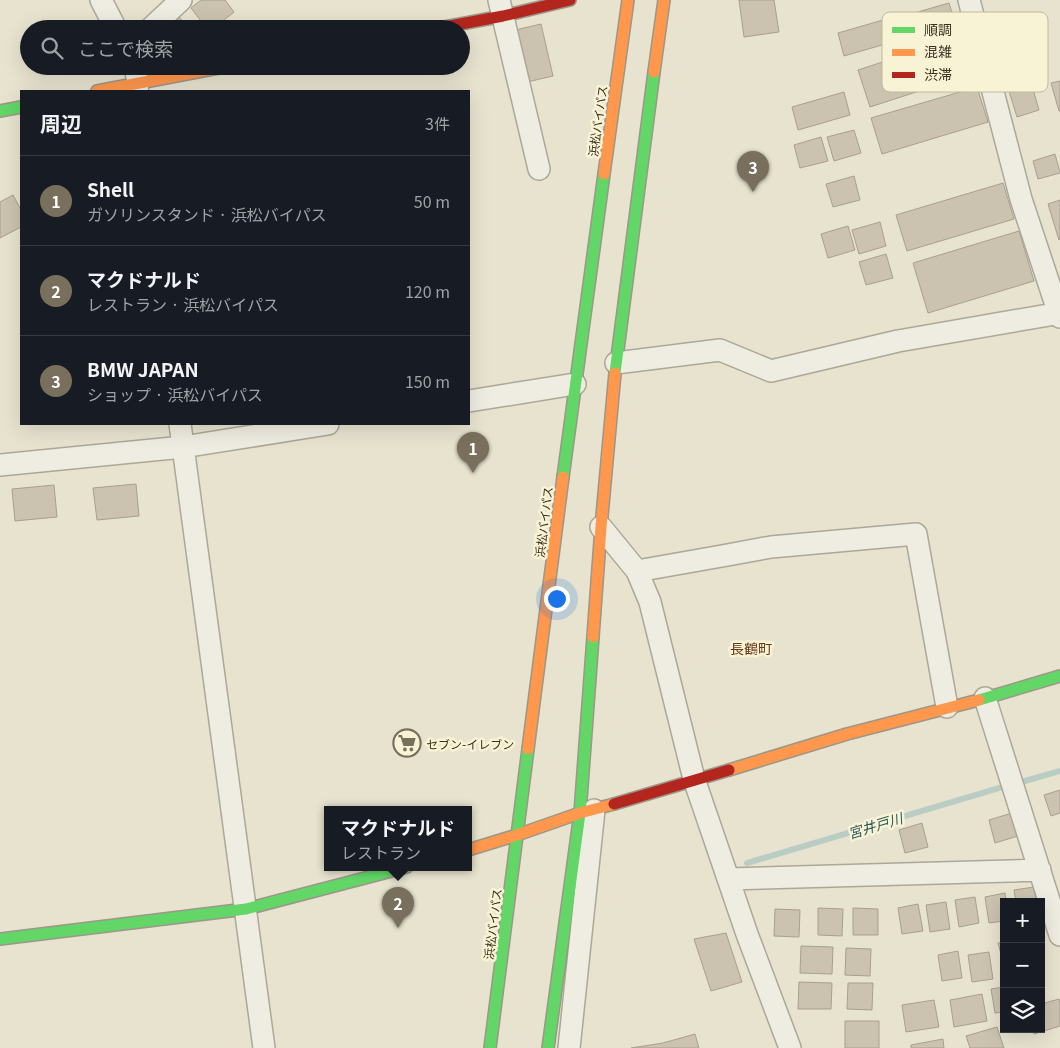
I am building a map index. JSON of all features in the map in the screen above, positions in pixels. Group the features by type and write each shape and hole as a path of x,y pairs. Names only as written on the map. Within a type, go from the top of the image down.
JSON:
{"main road":[{"path":"462,20 500,8 570,0"},
{"name":"浜松バイパス","path":"490,1048 575,384 628,0"},
{"path":"548,1048 587,812 601,527 616,363 664,0"},
{"path":"101,90 137,80 170,75"},
{"path":"0,111 20,106"},
{"path":"472,849 694,779 847,734 985,698 1060,676"},
{"path":"0,939 246,909 392,871"}],"street":[{"path":"101,0 111,20"},
{"path":"159,20 180,0"},
{"path":"500,8 540,169"},
{"path":"616,363 720,350 771,371 898,341 1060,314 1021,199 993,92"},
{"path":"470,401 575,384"},
{"path":"180,425 264,1048"},
{"path":"0,466 183,447 322,425"},
{"path":"601,527 637,570 650,602 694,779 747,934 790,1048"},
{"path":"637,570 771,546 916,534 947,707"},
{"path":"985,698 1060,935"},
{"path":"569,1048 587,812"},
{"path":"728,879 1040,870"}],"building":[{"path":"201,0 225,0 234,12 224,20 200,20 191,8"},
{"path":"739,0 774,0 779,32 744,37"},
{"path":"949,3 952,12 918,12"},
{"path":"882,20 882,45 844,56 838,33"},
{"path":"541,24 553,76 523,83 511,31"},
{"path":"882,62 882,92 916,92 870,107 858,70"},
{"path":"1060,81 1060,111 1059,111 1051,83"},
{"path":"844,92 850,115 798,130 792,107"},
{"path":"960,92 979,92 988,122 882,154 871,118"},
{"path":"1009,92 1034,92 1039,110 1017,117"},
{"path":"854,130 861,153 834,161 827,137"},
{"path":"821,137 828,161 800,168 794,145"},
{"path":"1055,154 1060,173 1038,179 1033,161"},
{"path":"854,176 860,200 833,207 826,184"},
{"path":"1003,183 1014,219 907,251 896,215"},
{"path":"13,195 20,208 20,228 0,238 0,202"},
{"path":"1060,200 1060,239 1059,240 1048,204"},
{"path":"880,222 886,246 859,254 852,230"},
{"path":"848,226 855,250 828,258 821,234"},
{"path":"1019,231 1034,281 928,313 913,263"},
{"path":"886,254 893,278 866,285 859,262"},
{"path":"136,484 139,516 97,520 93,488"},
{"path":"54,485 57,517 15,521 12,489"},
{"path":"1060,790 1060,813 1051,816 1044,795"},
{"path":"1012,813 1018,836 995,843 989,820"},
{"path":"922,823 928,847 905,853 899,830"},
{"path":"1034,887 1035,898 1015,898 1014,890"},
{"path":"1005,893 1006,898 1000,898 1000,922 989,923 985,897"},
{"path":"975,897 979,923 959,927 955,900"},
{"path":"946,902 950,929 930,932 926,905"},
{"path":"918,904 923,931 902,934 898,908"},
{"path":"818,908 843,909 842,936 818,935"},
{"path":"853,908 878,909 878,935 853,935"},
{"path":"775,909 800,910 799,937 774,936"},
{"path":"726,933 742,982 711,991 694,939"},
{"path":"801,946 833,947 832,974 800,973"},
{"path":"846,948 871,949 870,976 845,975"},
{"path":"958,951 962,978 942,981 938,955"},
{"path":"989,952 993,979 972,982 968,955"},
{"path":"799,982 832,983 831,1009 798,1009"},
{"path":"848,983 873,983 872,1010 847,1009"},
{"path":"1000,988 1000,1012 995,1013 991,989"},
{"path":"982,994 987,1021 954,1027 950,1000"},
{"path":"1059,999 1060,1026 1045,1031 1045,1003"},
{"path":"934,1000 939,1027 906,1032 902,1005"},
{"path":"845,1021 879,1021 879,1048 845,1048"},
{"path":"997,1027 1004,1048 970,1048 966,1036"},
{"path":"695,1034 699,1048 631,1048 663,1043"},
{"path":"943,1039 944,1048 911,1048 911,1045"}],"waterway":[{"name":"宮井戸川","path":"1025,781 1060,771"},
{"name":"宮井戸川","path":"747,863 1002,787"}],"traffic: fast":[{"path":"615,373 654,72"},
{"path":"0,111 20,107"},
{"path":"563,477 604,174"},
{"path":"548,1048 580,813 593,637"},
{"path":"979,700 1060,676"},
{"path":"490,1048 528,749"},
{"path":"0,939 246,909 392,871"}],"traffic: slow":[{"path":"604,174 628,0"},
{"path":"654,72 664,0"},
{"path":"102,90 181,75"},
{"path":"593,637 615,373"},
{"path":"528,749 563,477"},
{"path":"729,770 847,734 979,700"},
{"path":"472,849 580,813 614,804"}],"traffic: jam":[{"path":"470,22 570,0"},
{"path":"614,804 729,770"}],"place":[{"name":"BMW JAPAN","path":"753,192"},
{"name":"Shell","path":"473,473"},
{"name":"セブン-イレブン","path":"407,743"},
{"name":"マクドナルド","path":"398,928"}],"district":[{"name":"長鶴町","path":"751,648"}]}
